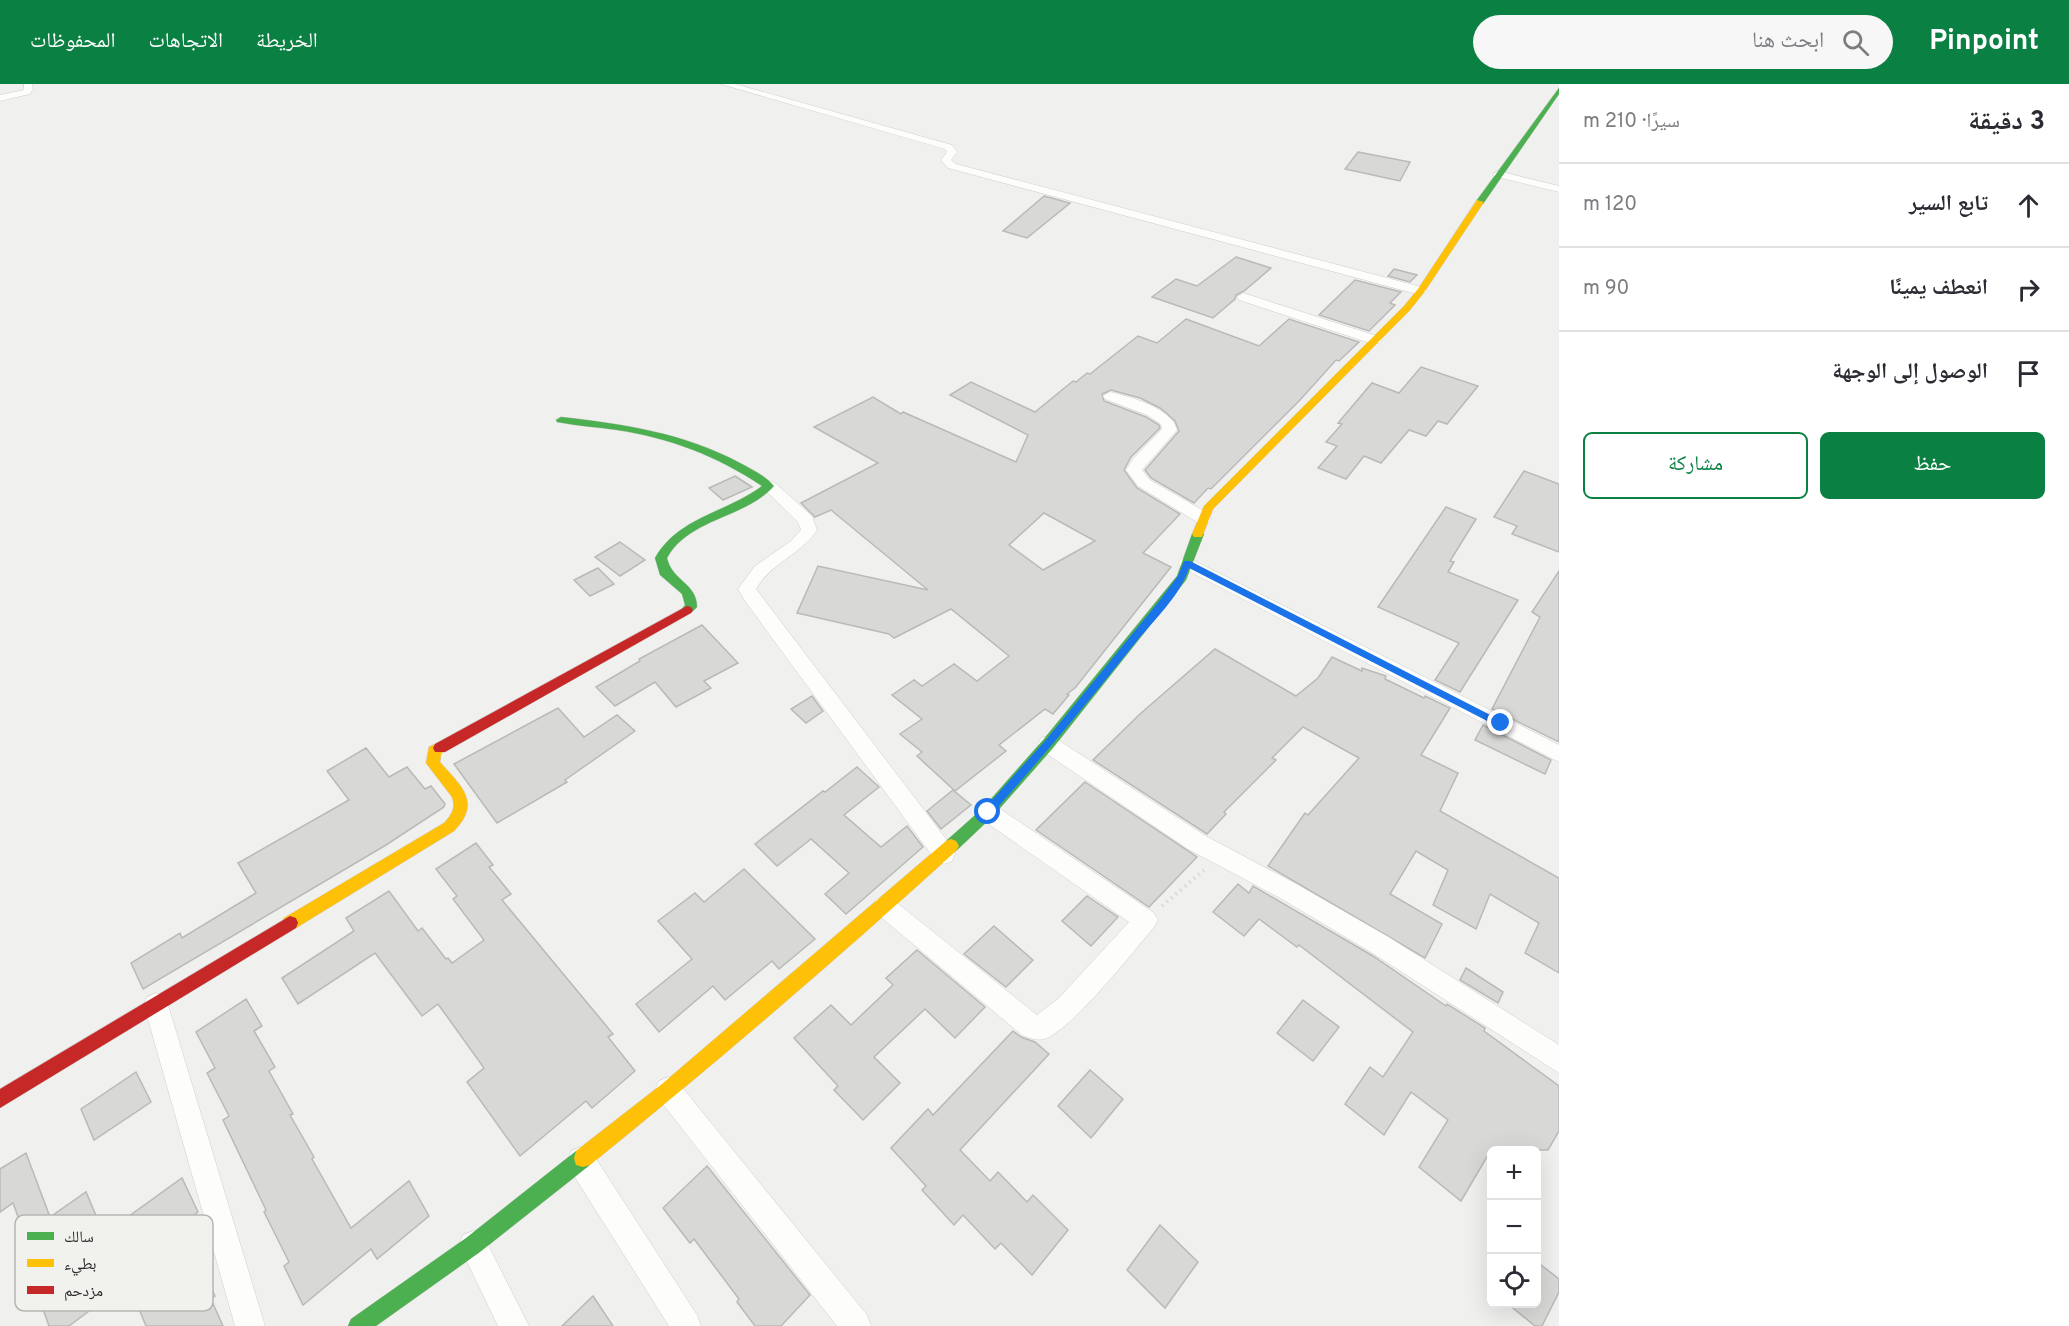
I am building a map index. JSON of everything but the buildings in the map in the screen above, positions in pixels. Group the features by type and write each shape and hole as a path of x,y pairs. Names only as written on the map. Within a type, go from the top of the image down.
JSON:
{"street":[{"path":"0,98 27,92 28,84"},
{"path":"725,84 949,147 952,152 946,160 952,166 1421,291"},
{"path":"358,1326 473,1245 581,1161 884,906 988,812 1048,744 1164,602 1182,577 1203,518 1220,496 1421,291 1498,174 1559,90"},
{"path":"1498,174 1559,189"},
{"path":"1243,297 1375,340"},
{"path":"1110,396 1152,412 1168,422 1170,430 1138,462 1134,470 1144,483 1203,518"},
{"path":"561,420 614,425 684,439 711,449 733,460 769,486 806,520 810,530 801,540 756,573 747,589 944,854"},
{"path":"0,1099 457,821 464,809 462,800 433,763 434,751 687,610 692,602 690,596 661,566 661,559 665,551 691,528 763,493 769,486"},
{"path":"1187,563 1559,754"},
{"path":"1048,744 1220,855 1290,892 1382,946 1559,1060"},
{"path":"884,906 1031,1026 1037,1028 1054,1020 1146,920 988,812"},
{"path":"156,1005 250,1326"},
{"path":"668,1090 856,1326"},
{"path":"581,1161 686,1326"},
{"path":"473,1245 514,1326"}],"path":[{"path":"1146,920 1220,855"}],"traffic: fast":[{"path":"1480,202 1559,90"},
{"path":"561,420 644,431 670,438 719,456 769,486 759,494 702,522 668,546 661,558 664,572 689,596 691,607 687,610"},
{"path":"951,846 988,812 1048,744 1182,577 1198,534"},
{"path":"358,1326 473,1245 583,1158"}],"traffic: slow":[{"path":"1198,534 1208,508 1407,308 1421,291 1480,202"},
{"path":"290,923 449,827 457,818 461,810 458,794 433,763 434,751 440,748"},
{"path":"583,1158 668,1090 951,846"}],"traffic: jam":[{"path":"440,748 687,610"},
{"path":"0,1099 290,923"}],"route":[{"path":"988,812 1048,744 1164,602 1182,577 1187,563 1501,723"}]}
